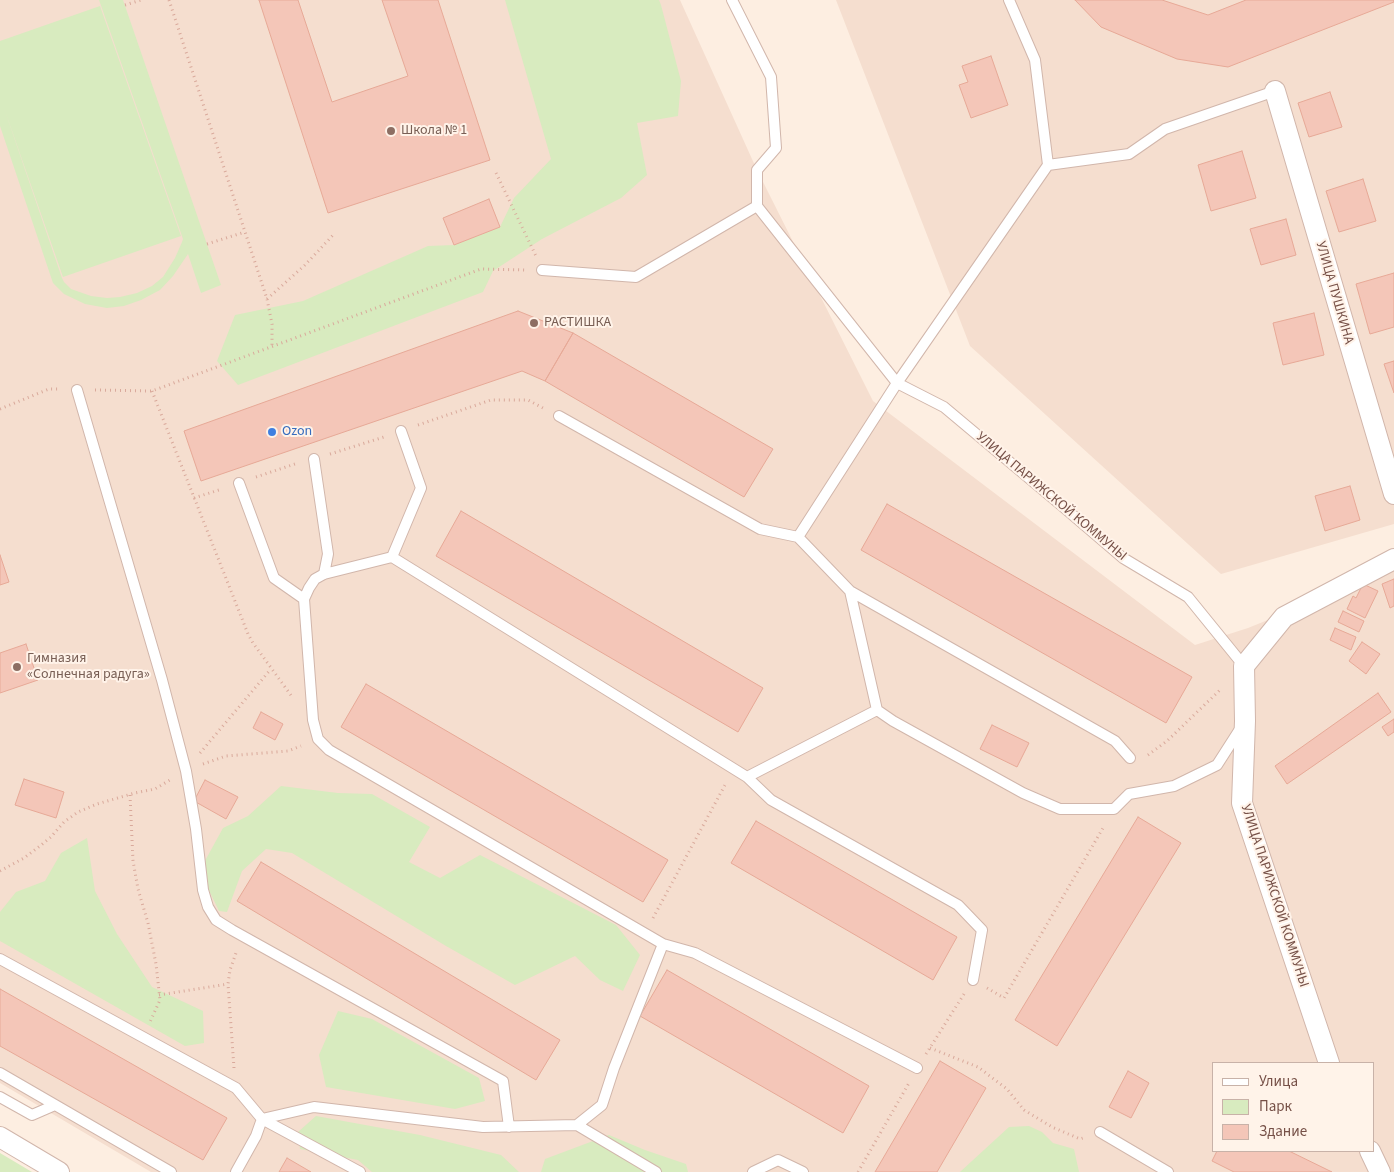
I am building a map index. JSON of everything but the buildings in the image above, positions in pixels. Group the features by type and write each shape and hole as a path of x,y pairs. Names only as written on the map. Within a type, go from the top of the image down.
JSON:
{"street":[{"name":"УЛИЦА ПУШКИНА","path":"1275,91 1394,494"},
{"path":"1244,666 1284,617 1394,559"},
{"name":"УЛИЦА ПАРИЖСКОЙ КОММУНЫ","path":"1244,666 1245,720 1242,803 1330,1062"},
{"path":"0,1137 60,1172"},
{"path":"1370,1152 1380,1172"}],"lane":[{"path":"542,270 636,277 757,206 757,170 776,148 771,77 732,0"},
{"path":"798,537 897,383 1048,165 1035,60 1009,0"},
{"path":"1048,165 1129,154 1164,129 1275,91"},
{"name":"УЛИЦА ПАРИЖСКОЙ КОММУНЫ","path":"757,206 897,383 944,408 1123,558 1188,596 1244,666"},
{"path":"76,390 160,671 186,771 208,907 216,920 243,936 503,1081 509,1127"},
{"path":"559,416 760,528 798,537 850,591 1115,741 1130,758"},
{"path":"392,557 422,488 401,431"},
{"path":"314,458 328,554 324,574"},
{"path":"239,483 274,578 304,598"},
{"path":"917,1068 695,953 663,944 329,750 318,739 313,720 304,598 309,588 315,579 324,574 392,557 747,777 771,800 958,904 982,930 973,980"},
{"path":"850,591 877,710 893,721 1023,793 1060,809 1114,809 1129,794 1174,786 1217,765 1245,720"},
{"path":"747,777 877,710"},
{"path":"577,1125 602,1105 614,1068 663,944"},
{"path":"0,959 236,1088 262,1120 360,1172"},
{"path":"0,1073 171,1172"},
{"path":"0,1097 32,1115 55,1104"},
{"path":"262,1120 314,1107 483,1127 577,1125 656,1172"},
{"path":"236,1172 256,1136 262,1120"},
{"path":"1100,1132 1168,1172"},
{"path":"753,1172 778,1160 803,1172"}],"path":[{"path":"125,5 141,0"},
{"path":"169,0 267,299 272,324 272,347"},
{"path":"123,390 152,391 481,269 542,270 496,173"},
{"path":"206,244 245,232"},
{"path":"267,299 305,265 335,233"},
{"path":"152,391 248,634 298,705 313,720"},
{"path":"0,409 28,398"},
{"path":"360,445 491,400 528,400"},
{"path":"270,472 287,466"},
{"path":"1130,758 1146,756 1167,741 1244,666"},
{"path":"186,771 271,669"},
{"path":"0,871 24,858 40,846 64,822 78,812 97,804 155,789 186,771 226,756 288,751 318,739"},
{"path":"645,934 734,769"},
{"path":"130,795 134,861 138,888 148,923 156,964 160,1000 144,1037"},
{"path":"858,1172 917,1068 973,980 1004,998 1114,809"},
{"path":"236,1088 228,984 230,970 243,936"},
{"path":"159,995 228,984"},
{"path":"930,1048 978,1067 1007,1089 1024,1110 1052,1127 1080,1140 1100,1132"}],"shaded area":[{"path":"0,0 680,0 757,170 873,401 1195,645 1248,628 1394,569 1394,1172 151,1172 0,1083"},
{"path":"836,0 1394,0 1394,524 1221,574 970,346"}],"green space":[{"path":"99,0 123,0 221,285 201,293 188,254 173,276 160,290 124,306 107,308 85,304 64,294 53,283 0,126 0,41 100,6 181,236 63,277 4,108 62,278 71,289 91,296 107,298 137,293 152,286 163,277 175,258 183,239"},
{"path":"505,0 659,0 681,81 678,116 637,123 647,175 621,198 542,239 493,271 483,292 238,385 217,361 235,315 303,301 428,246 454,245 500,227 514,198 551,159"},
{"path":"281,786 338,793 372,794 430,827 409,862 440,878 480,855 616,925 640,955 623,991 600,980 575,956 515,985 446,946 292,853 266,849 242,871 227,912 219,911 202,876 206,859 223,828 248,816"},
{"path":"87,838 95,891 117,934 152,987 203,1011 204,1043 185,1046 0,941 0,912 16,892 45,881 61,853"},
{"path":"338,1011 372,1019 479,1078 485,1101 455,1109 326,1087 319,1055"},
{"path":"316,1116 420,1135 501,1155 519,1172 372,1172 358,1160 300,1149 298,1132"},
{"path":"1029,1126 1042,1132 1053,1143 1074,1149 1079,1172 960,1172 1009,1127"},
{"path":"609,1135 686,1164 688,1172 541,1172 545,1159"},
{"path":"0,1153 32,1172 0,1172"}],"place":[{"name":"Школа № 1","path":"391,131"},
{"name":"РАСТИШКА","path":"534,323"},
{"name":"Ozon","path":"272,432"},
{"name":"Гимназия «Солнечная радуга»","path":"17,667"}]}
